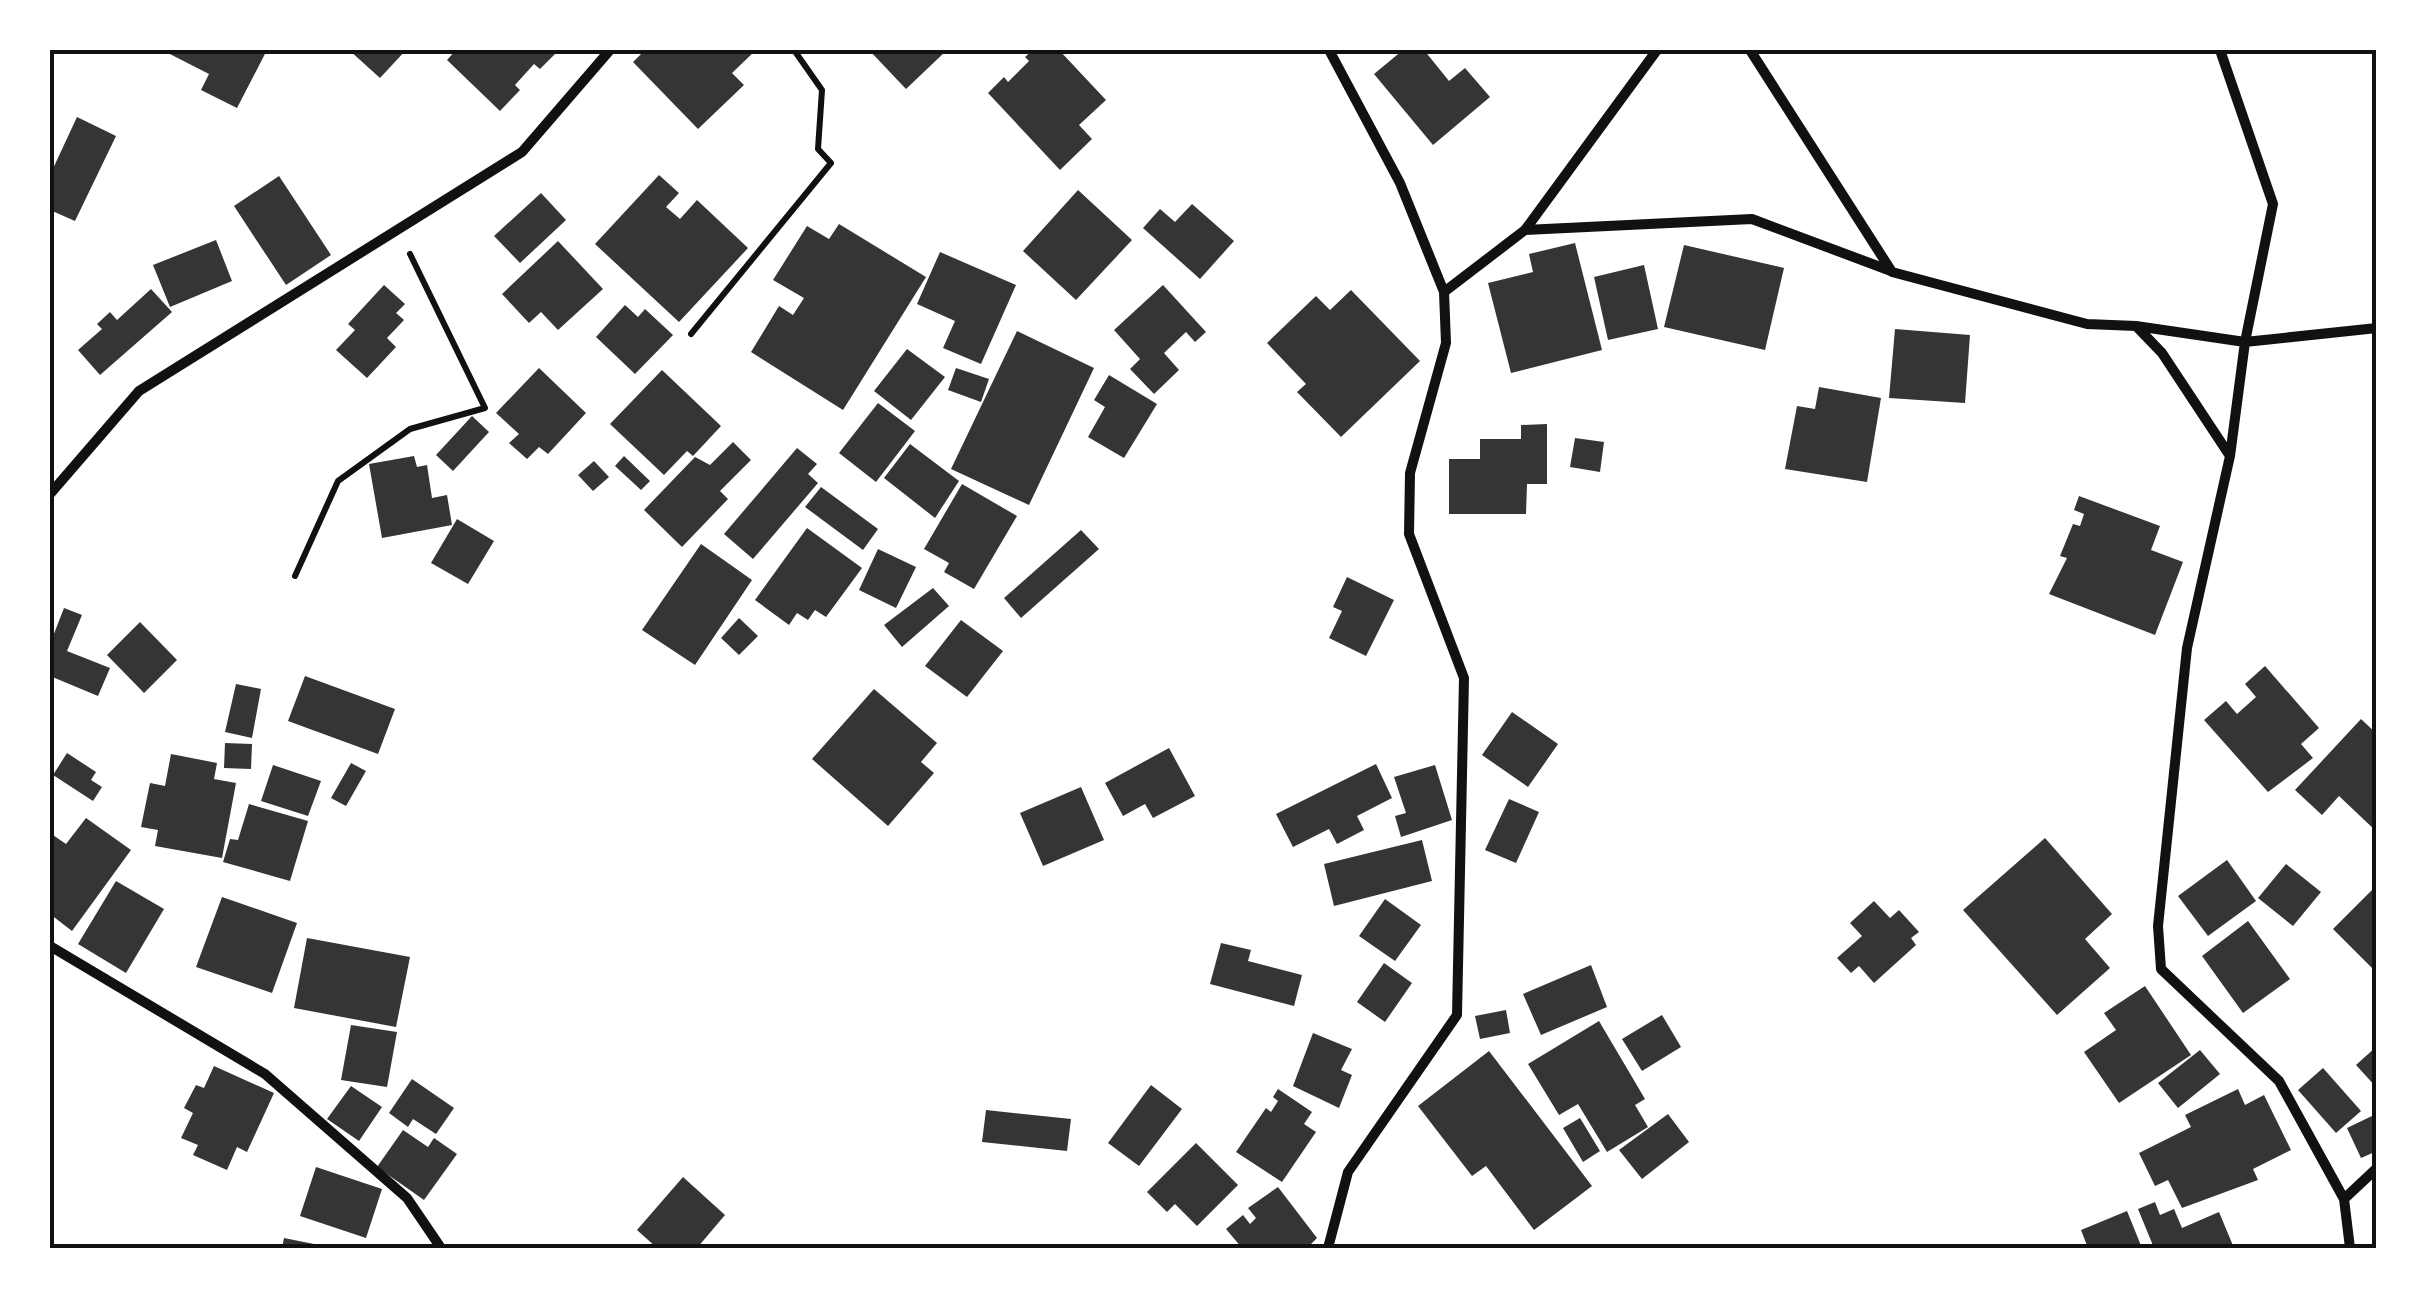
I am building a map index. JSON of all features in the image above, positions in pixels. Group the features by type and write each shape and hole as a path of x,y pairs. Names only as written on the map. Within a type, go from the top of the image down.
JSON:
{"street":[{"path":"50,494 139,392 522,152 610,50"},
{"path":"1328,1248 1348,1172 1457,1015 1464,678 1409,534 1410,473 1446,342 1444,292 1400,183 1329,50"},
{"path":"1444,292 1524,230 1656,50"},
{"path":"1750,50 1892,272"},
{"path":"2220,50 2273,204 2245,342 2230,456 2187,648 2158,926 2162,968 2278,1082 2344,1199 2350,1248"},
{"path":"1524,230 1752,219 1892,272 2087,324 2136,326 2245,342 2377,328"},
{"path":"2136,326 2162,353 2230,456"},
{"path":"50,946 264,1074 407,1198 441,1248"},
{"path":"2344,1199 2377,1168"}],"path":[{"path":"691,334 831,163 818,149 822,90 794,50"},
{"path":"296,576 338,481 410,429 485,408 450,329 398,231"}],"building":[{"path":"162,50 267,50 237,108 201,90 209,74"},
{"path":"349,50 406,50 380,78"},
{"path":"456,50 559,50 540,69 534,64 515,85 520,90 500,111 447,60"},
{"path":"645,50 756,50 732,73 744,85 698,129 633,62"},
{"path":"869,50 947,50 906,89"},
{"path":"1033,50 1059,50 1106,100 1079,125 1092,139 1060,170 988,93 1004,77 1008,82 1029,61 1025,57"},
{"path":"1403,50 1424,50 1449,81 1465,68 1490,97 1433,145 1374,74"},
{"path":"77,117 116,136 75,221 50,210 50,175"},
{"path":"659,175 679,193 666,207 680,219 697,200 748,248 679,322 595,244"},
{"path":"279,176 331,255 286,285 234,206"},
{"path":"1078,190 1132,240 1076,300 1023,251"},
{"path":"541,193 566,220 520,263 494,236"},
{"path":"1192,204 1234,241 1200,279 1143,228 1160,209 1175,222"},
{"path":"839,224 926,277 843,410 751,352 779,306 793,315 804,298 773,280 807,226 829,239"},
{"path":"216,240 232,281 170,307 153,265"},
{"path":"558,241 603,289 558,330 541,312 529,323 502,294"},
{"path":"1575,243 1602,350 1511,373 1488,283 1533,272 1529,254"},
{"path":"1684,245 1784,268 1765,350 1664,327"},
{"path":"940,252 1016,285 981,364 943,348 955,321 917,304"},
{"path":"1644,265 1658,329 1608,340 1594,277"},
{"path":"384,285 405,304 396,313 404,320 387,338 396,347 367,378 336,350 355,330 348,324"},
{"path":"1163,285 1206,332 1195,342 1186,332 1164,353 1179,370 1154,394 1130,369 1140,359 1114,330"},
{"path":"151,289 172,312 100,375 78,350 102,329 97,324 110,312 117,320"},
{"path":"1351,290 1420,361 1341,437 1297,392 1306,384 1267,343 1316,296 1330,310"},
{"path":"625,305 638,317 645,309 673,335 635,374 596,337"},
{"path":"1895,329 1970,335 1965,403 1889,398"},
{"path":"1017,331 1094,368 1029,505 951,469"},
{"path":"907,349 945,377 911,420 874,391"},
{"path":"539,368 586,413 548,454 539,447 527,459 509,443 519,434 496,413"},
{"path":"956,368 989,379 981,402 948,390"},
{"path":"662,370 721,426 693,456 687,451 664,475 610,424"},
{"path":"1109,375 1157,404 1124,458 1088,437 1105,407 1094,400"},
{"path":"1819,387 1881,398 1867,482 1785,469 1797,406 1815,409"},
{"path":"878,403 915,431 876,482 839,453"},
{"path":"472,416 489,432 453,471 436,455"},
{"path":"1547,424 1547,484 1527,484 1526,514 1449,514 1449,459 1480,459 1480,439 1521,439 1521,425"},
{"path":"1575,438 1604,442 1600,472 1570,467"},
{"path":"733,442 751,460 720,491 728,499 682,547 644,510 695,457 710,465"},
{"path":"910,444 959,481 935,518 884,478"},
{"path":"797,448 817,464 808,474 818,483 753,559 724,534"},
{"path":"414,456 417,467 427,465 432,498 447,495 452,525 382,538 369,464"},
{"path":"624,456 650,481 641,490 615,466"},
{"path":"594,461 609,477 593,491 578,475"},
{"path":"962,484 1017,516 974,589 944,572 949,563 924,549"},
{"path":"821,487 878,529 863,550 805,507"},
{"path":"2079,496 2160,526 2151,550 2183,562 2155,635 2049,594 2067,558 2060,556 2073,524 2080,526 2084,514 2074,510"},
{"path":"457,519 494,541 468,584 431,563"},
{"path":"807,528 862,568 826,617 815,610 808,620 797,613 789,625 755,600"},
{"path":"1081,530 1099,549 1021,618 1004,598"},
{"path":"701,544 752,580 695,665 642,630"},
{"path":"878,549 916,567 896,608 859,590"},
{"path":"1347,577 1394,600 1366,656 1329,638 1342,611 1333,607"},
{"path":"933,588 949,606 902,647 884,625"},
{"path":"64,608 82,615 67,651 110,668 98,696 50,676 50,644"},
{"path":"739,618 758,636 739,655 721,638"},
{"path":"961,620 1003,651 967,697 925,666"},
{"path":"140,622 177,660 144,693 107,655"},
{"path":"2265,666 2319,728 2301,744 2313,758 2268,792 2204,720 2226,701 2237,714 2256,697 2245,684"},
{"path":"305,676 395,709 378,754 288,721"},
{"path":"236,684 261,689 252,738 225,732"},
{"path":"874,689 937,743 921,762 934,773 888,826 812,759"},
{"path":"1512,712 1558,744 1528,787 1482,755"},
{"path":"2361,719 2377,734 2377,832 2339,796 2322,815 2295,790"},
{"path":"225,743 252,744 251,769 224,768"},
{"path":"1169,748 1195,796 1153,818 1145,804 1123,816 1105,783"},
{"path":"67,753 96,772 91,780 102,787 93,801 53,775"},
{"path":"171,754 217,763 214,779 236,783 222,858 155,846 158,830 141,827 150,783 165,786"},
{"path":"351,763 366,771 346,806 331,798"},
{"path":"1376,764 1392,798 1357,816 1364,830 1337,844 1329,829 1293,847 1276,814"},
{"path":"273,765 321,781 308,816 261,801"},
{"path":"1435,765 1452,820 1401,837 1395,816 1406,813 1394,777"},
{"path":"1081,787 1104,840 1043,866 1020,813"},
{"path":"1509,799 1539,812 1516,863 1485,850"},
{"path":"249,804 308,821 290,881 223,862 230,839 238,840"},
{"path":"86,818 131,850 72,931 50,914 50,833 66,844"},
{"path":"2045,838 2112,914 2085,939 2110,968 2057,1015 1963,910"},
{"path":"1422,840 1432,881 1334,906 1324,864"},
{"path":"2227,860 2256,901 2208,936 2178,896"},
{"path":"2286,864 2321,892 2293,926 2258,898"},
{"path":"116,881 164,909 126,973 78,944"},
{"path":"2377,885 2377,973 2333,929"},
{"path":"222,897 297,923 272,993 196,967"},
{"path":"1385,899 1421,925 1395,961 1359,936"},
{"path":"1874,901 1890,918 1899,910 1919,932 1911,938 1916,945 1874,983 1859,966 1851,973 1837,958 1862,936 1850,923"},
{"path":"2248,921 2290,979 2243,1013 2202,956"},
{"path":"307,938 410,957 396,1027 294,1008"},
{"path":"1221,943 1251,950 1248,961 1302,975 1294,1006 1210,984"},
{"path":"1384,963 1412,983 1385,1022 1357,1002"},
{"path":"1591,965 1607,1007 1541,1035 1523,994"},
{"path":"2145,986 2191,1055 2119,1103 2084,1052 2116,1030 2104,1013"},
{"path":"1506,1010 1510,1033 1480,1039 1475,1016"},
{"path":"1662,1015 1681,1047 1642,1071 1622,1039"},
{"path":"1599,1021 1645,1099 1635,1105 1648,1127 1607,1152 1578,1104 1559,1115 1528,1064"},
{"path":"351,1025 397,1032 387,1087 341,1080"},
{"path":"1313,1033 1352,1049 1341,1070 1352,1075 1339,1108 1293,1086"},
{"path":"2377,1046 2377,1088 2356,1065"},
{"path":"2200,1050 2220,1074 2178,1108 2158,1083"},
{"path":"1489,1051 1592,1186 1534,1230 1486,1166 1472,1176 1418,1106"},
{"path":"214,1066 274,1093 247,1152 237,1147 227,1170 193,1155 198,1145 181,1138 193,1113 184,1108 196,1085 204,1088"},
{"path":"2323,1068 2361,1111 2336,1133 2298,1090"},
{"path":"412,1079 454,1108 436,1134 413,1119 408,1127 389,1113"},
{"path":"1151,1085 1182,1109 1139,1166 1108,1143"},
{"path":"351,1086 382,1107 359,1141 327,1119"},
{"path":"1278,1089 1312,1112 1304,1124 1316,1132 1282,1182 1236,1152 1266,1108 1271,1112 1278,1101 1273,1097"},
{"path":"2238,1089 2245,1105 2264,1095 2291,1150 2253,1169 2258,1180 2182,1208 2168,1180 2155,1186 2139,1153 2191,1127 2185,1115"},
{"path":"986,1110 1071,1119 1067,1151 982,1142"},
{"path":"1668,1114 1689,1142 1642,1179 1619,1150"},
{"path":"2374,1115 2377,1151 2361,1158 2347,1128"},
{"path":"1580,1118 1600,1151 1583,1162 1563,1128"},
{"path":"403,1130 428,1147 434,1138 457,1154 424,1200 377,1167"},
{"path":"1196,1143 1238,1185 1197,1226 1175,1204 1167,1212 1147,1192"},
{"path":"316,1167 382,1189 366,1238 300,1216"},
{"path":"683,1177 725,1215 697,1248 657,1248 637,1230"},
{"path":"1278,1187 1317,1238 1307,1248 1242,1248 1226,1229 1243,1215 1250,1224 1256,1218 1248,1208"},
{"path":"2155,1202 2160,1215 2174,1209 2182,1228 2219,1212 2234,1248 2154,1248 2138,1209"},
{"path":"2127,1211 2142,1248 2088,1248 2081,1230"},
{"path":"284,1238 324,1246 324,1248 282,1248"}]}
